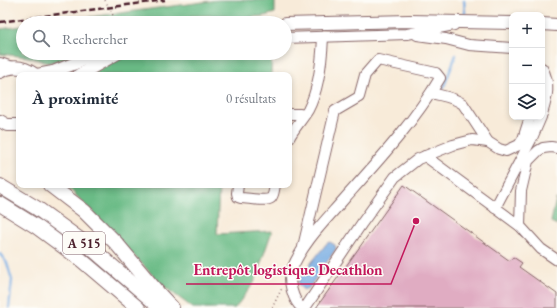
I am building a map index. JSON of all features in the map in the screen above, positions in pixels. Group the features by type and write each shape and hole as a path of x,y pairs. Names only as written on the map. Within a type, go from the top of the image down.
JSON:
{"highway":[{"name":"A 515","path":"0,186 38,210 90,247 161,308"},
{"path":"54,188 84,211 116,243 172,308"},
{"name":"A 515","path":"0,204 37,227 79,258 134,305"},
{"path":"0,213 16,222 134,305"}],"main road":[{"path":"292,24 409,22 509,24"},
{"path":"545,24 557,25"},
{"path":"53,72 82,60"},
{"path":"84,72 106,60"},
{"path":"0,72 4,69 12,67 21,67 32,72"}],"street":[{"path":"292,38 407,34 470,23"},
{"path":"407,34 446,39 470,45 509,48"},
{"path":"292,133 311,103 317,82 322,37"},
{"path":"302,308 299,305 290,285 291,270 304,247 392,145 431,93 440,78 436,74 378,60 366,75 359,97 335,111 304,247"},
{"path":"0,63 12,67"},
{"path":"545,74 547,81 545,101"},
{"path":"545,85 547,81"},
{"path":"431,93 458,100 463,104 488,142 499,149 506,151 519,145 523,139 529,120"},
{"path":"292,114 304,115"},
{"path":"495,208 532,138 540,120"},
{"path":"305,308 395,177 418,159 453,145 472,140 488,142"},
{"path":"520,226 521,192 528,161 543,148 557,148"},
{"path":"425,156 520,226 541,249 557,260"},
{"path":"238,188 238,196 241,198 267,200 271,198 275,188"}],"path":[{"path":"105,0 113,16"},
{"path":"272,308 283,286 291,277"}],"green space":[{"path":"218,0 275,0 275,13 264,16 98,16"},
{"path":"16,27 16,56 0,54 0,29"},
{"path":"38,60 59,60 48,63"},
{"path":"117,60 272,60 271,72 95,72"},
{"path":"69,188 219,188 217,234 272,231 254,283 235,308 193,308 162,285"},
{"path":"557,199 557,225 551,222"}],"water":[{"path":"330,242 335,245 336,249 308,289 304,290 299,284 300,277 327,243"}],"building":[{"path":"404,185 510,261 513,257 522,263 519,267 557,294 557,308 316,308"}],"waterway":[{"path":"464,0 465,13"},
{"path":"443,89 456,55"},
{"path":"0,254 7,263 12,280 9,308"}],"railway":[{"path":"45,16 165,0"},
{"path":"0,22 16,20"}],"place":[{"name":"Entrepôt logistique Decathlon","path":"416,221"}]}
